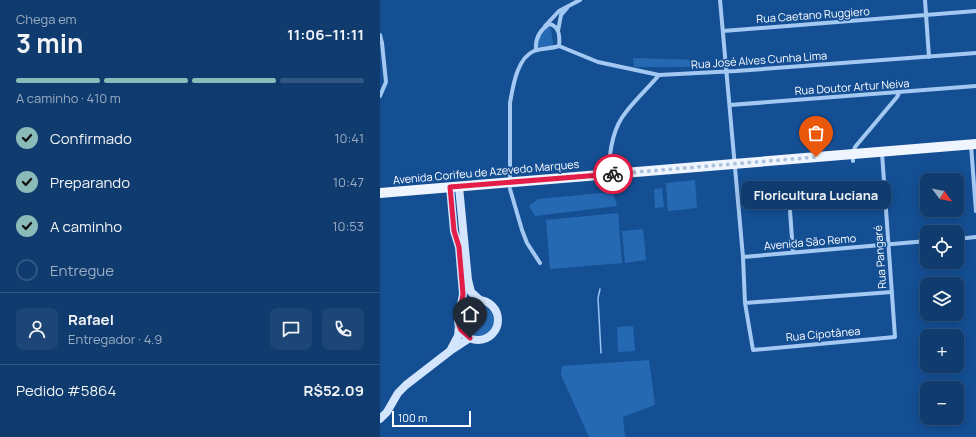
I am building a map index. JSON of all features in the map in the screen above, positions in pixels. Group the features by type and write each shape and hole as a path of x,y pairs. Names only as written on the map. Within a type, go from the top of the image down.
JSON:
{"main road":[{"name":"Avenida Corifeu de Azevedo Marques","path":"510,186 609,174 734,167 974,148"},
{"name":"Avenida Corifeu de Azevedo Marques","path":"380,193 571,184 734,167"},
{"path":"571,184 575,181 607,178 609,174"},
{"name":"Avenida Corifeu de Azevedo Marques","path":"380,200 455,190"}],"street":[{"path":"536,50 536,44 543,28 559,10 580,0"},
{"path":"720,0 743,257 745,303 892,292"},
{"path":"925,0 929,57"},
{"path":"540,263 524,236 510,186 510,109 512,90 519,68 527,54 536,50 548,50 559,46 558,31 561,16 570,5"},
{"name":"Rua Caetano Ruggiero","path":"723,31 976,11"},
{"path":"543,28 551,24 556,27 558,31"},
{"path":"380,35 382,43 382,67 386,82 380,96"},
{"name":"Rua José Alves Cunha Lima","path":"559,46 598,62 659,75 727,72 976,53"},
{"path":"609,174 611,149 618,124 625,113 659,75"},
{"name":"Rua Doutor Artur Neiva","path":"730,105 976,86"},
{"path":"853,158 855,147 899,93"},
{"path":"974,148 976,211"},
{"name":"Rua Pangaré","path":"882,155 895,337"},
{"path":"455,190 468,280 471,292 480,301"},
{"path":"450,351 458,336 459,315 463,289 459,247 454,231 455,190"},
{"path":"790,211 793,252"},
{"path":"964,238 976,237"},
{"name":"Avenida São Remo","path":"743,257 920,242"},
{"path":"459,315 467,304 474,301 480,301 488,303 494,308 498,316 498,322 493,333 489,337 481,340 470,338 461,330 459,325"},
{"name":"Rua Cipotânea","path":"745,303 753,350 895,337"},
{"path":"380,419 387,412 398,393 406,385 450,351 470,338"}],"shaded area":[{"path":"547,28 551,29 553,44 551,46 537,48 539,38"},
{"path":"633,58 698,60 699,67 634,67"},
{"path":"695,180 697,208 668,211 666,183"},
{"path":"662,188 664,207 655,208 654,189"},
{"path":"613,192 617,206 535,216 529,206 538,199"},
{"path":"618,213 622,263 550,269 546,220"},
{"path":"643,229 646,260 625,263 622,231"},
{"path":"478,305 484,306 491,312 494,321 493,327 487,334 478,337 472,336 465,330 462,321 463,315 469,308"},
{"path":"633,326 635,351 618,352 617,327"},
{"path":"649,360 655,405 623,417 625,437 589,437 561,375 562,366"}],"waterway":[{"path":"600,289 598,298 601,353"}],"way so far":[{"path":"613,174 816,157"}],"place":[{"name":"Floricultura Luciana","path":"816,157"}],"route":[{"path":"470,338 465,335 459,325 463,294 459,247 454,231 450,187 613,174"}]}
